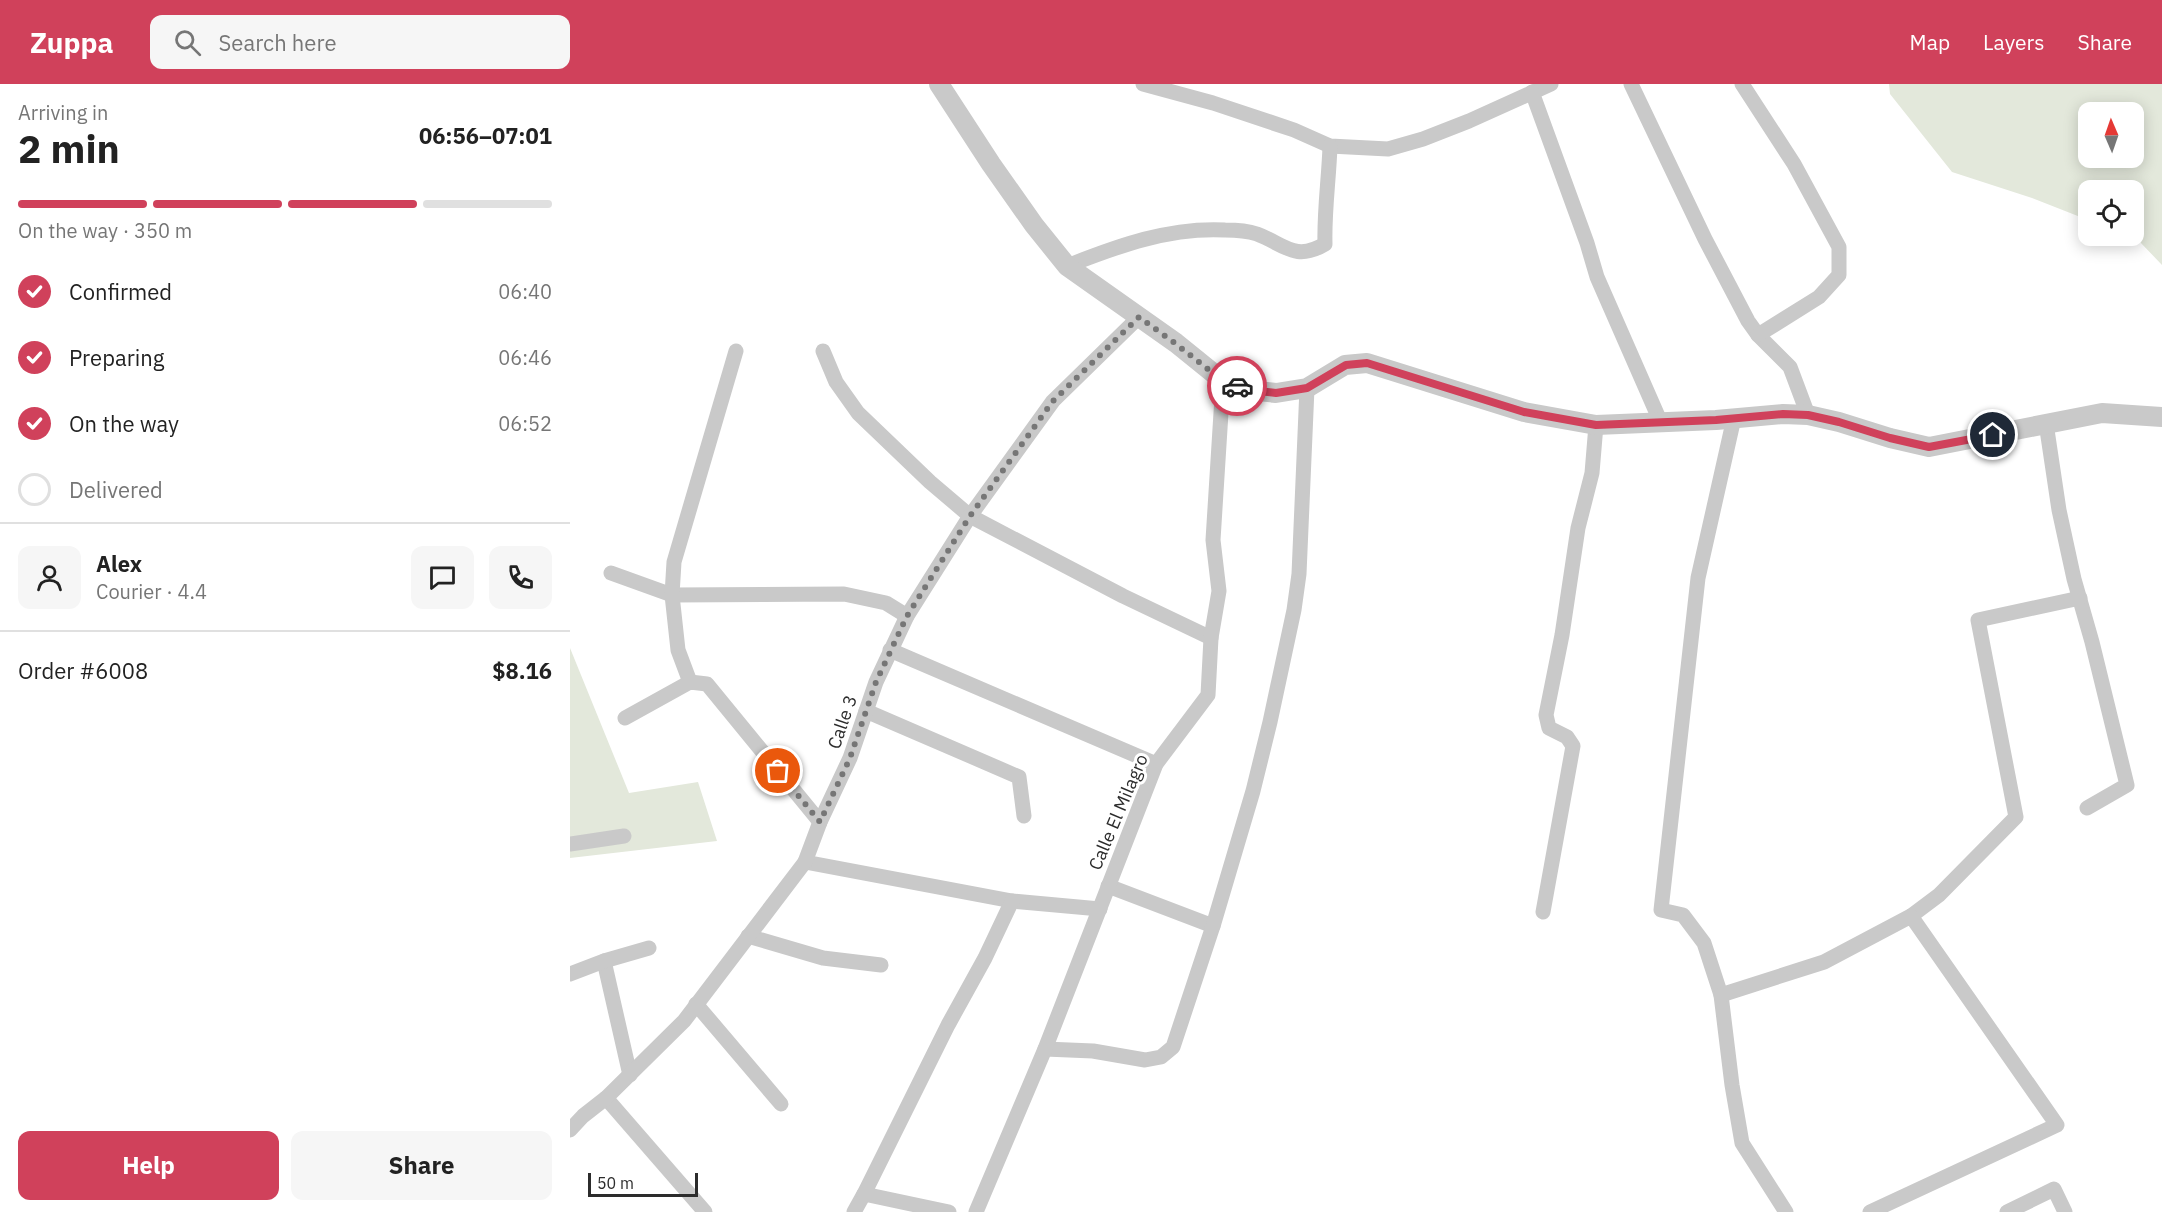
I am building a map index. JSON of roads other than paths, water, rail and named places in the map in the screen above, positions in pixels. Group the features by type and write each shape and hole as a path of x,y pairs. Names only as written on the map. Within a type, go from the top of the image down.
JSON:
{"street":[{"path":"939,84 1015,199 1067,266 1176,344 1223,381 1249,390 1276,393 1307,388 1346,365 1367,363 1524,412 1596,425 1661,423 1783,414 1808,415 1929,447 2102,413 2162,417"},
{"path":"1143,84 1223,106 1294,130 1330,146 1388,149 1423,139 1469,121 1551,84"},
{"path":"1631,84 1705,238 1748,321 1758,335 1790,367 1808,415"},
{"path":"1742,84 1794,164 1839,247 1839,275 1819,297 1758,335"},
{"path":"1532,92 1584,234 1597,277 1661,423"},
{"path":"1067,266 1120,245 1188,231 1224,230 1256,234 1286,249 1311,252 1325,244 1324,224 1329,192 1330,146"},
{"name":"Calle 3","path":"570,1130 684,1021 805,862 820,822 850,758 876,682 907,616 970,516 1053,401 1139,317"},
{"path":"690,682 678,650 672,595 674,562 736,351"},
{"path":"823,351 836,382 858,413 930,482 970,516 1123,596 1211,638"},
{"name":"Calle El Milagro","path":"976,1212 1045,1049 1156,764 1208,694 1211,638 1219,591 1213,540 1223,381"},
{"path":"1045,1049 1093,1051 1144,1060 1166,1055 1173,1047 1256,780 1294,610 1299,574 1307,388"},
{"path":"1734,418 1698,578 1661,910 1683,915 1704,943 1721,995 1742,1143 1786,1212"},
{"path":"2046,423 2059,510 2127,785 2087,808"},
{"path":"1543,912 1573,746 1567,737 1549,728 1546,715 1562,635 1578,528 1593,473 1596,425"},
{"path":"611,573 672,595 844,594 886,603 907,616"},
{"path":"1721,995 1824,962 1911,916 1939,895 2016,817 1978,620 2079,598"},
{"path":"890,650 1156,764"},
{"path":"626,718 690,682 707,684 820,822"},
{"path":"866,711 1019,777 1024,816"},
{"path":"570,844 624,836"},
{"path":"805,862 1012,902 1100,909"},
{"path":"1108,886 1212,926"},
{"path":"854,1212 1012,902"},
{"path":"1870,1212 2057,1125 1911,916"},
{"path":"748,936 823,958 881,965"},
{"path":"570,974 649,948"},
{"path":"604,961 630,1075"},
{"path":"696,1004 781,1104"},
{"path":"606,1098 705,1212"},
{"path":"2007,1212 2054,1189 2065,1212"},
{"path":"864,1194 950,1212"}]}
